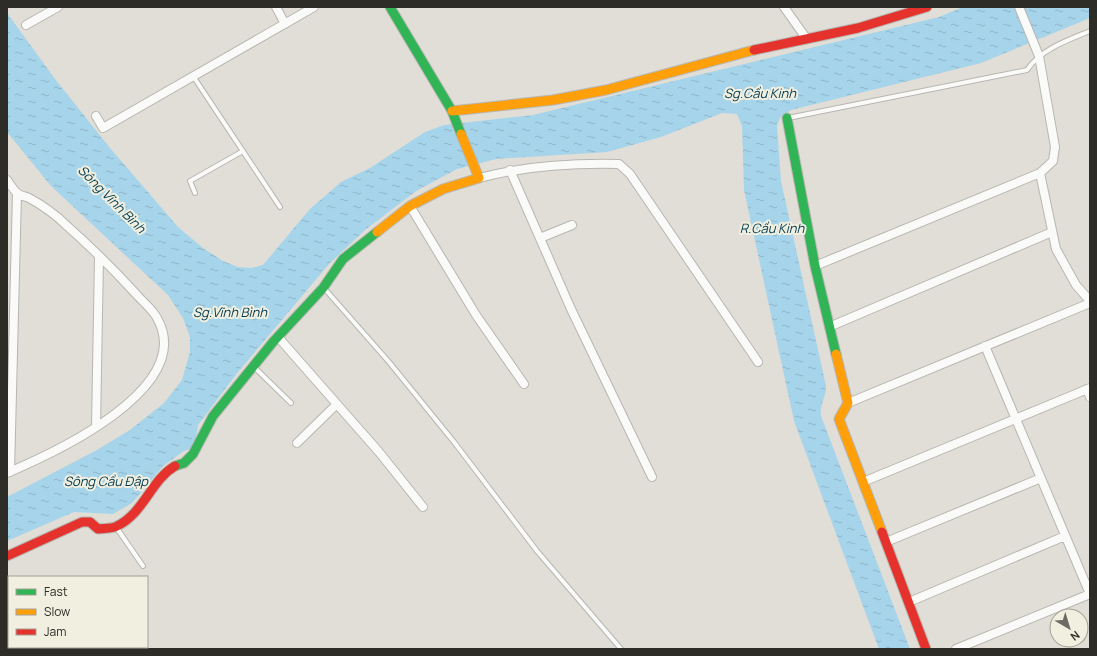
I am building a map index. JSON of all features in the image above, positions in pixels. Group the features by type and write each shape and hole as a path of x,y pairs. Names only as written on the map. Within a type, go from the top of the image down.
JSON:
{"street":[{"path":"26,25 58,7"},
{"path":"276,7 285,24"},
{"path":"96,116 103,128 314,7"},
{"path":"390,7 453,114 479,178"},
{"path":"784,7 806,38"},
{"path":"453,114 553,100 606,90 756,49 858,28 927,7"},
{"path":"815,266 1040,173 1053,161 1055,147 1038,54 1019,7"},
{"path":"787,118 815,266 848,403"},
{"path":"7,556 82,522 90,522 98,529 116,527 140,508 158,481 174,466 184,463 193,454 213,416 253,366 323,288 343,259 410,206 442,189 479,178 510,170 578,165 619,164 630,174 758,362"},
{"path":"510,170 571,309 652,477"},
{"path":"926,649 839,419 848,403 1090,302 1076,285 1056,249 1040,173"},
{"path":"7,180 17,193 29,198 65,223 157,317 162,329 164,343 160,361 149,382 138,396 120,411 48,456 8,472 17,193"},
{"path":"410,206 476,315 524,384"},
{"path":"540,238 572,225"},
{"path":"829,327 1052,232"},
{"path":"96,427 99,257"},
{"path":"278,337 337,404 423,507"},
{"path":"956,649 1090,594 985,346"},
{"path":"863,482 1088,389 1090,397"},
{"path":"297,443 337,404"},
{"path":"886,542 1041,478"},
{"path":"908,602 1065,536"}],"lane":[{"path":"787,118 1027,70 1038,54 1090,30"},
{"path":"194,76 280,207"},
{"path":"194,193 190,181 243,151"},
{"path":"323,288 389,362 454,442 537,551 621,649"},
{"path":"253,366 291,403"},
{"path":"116,527 142,566"}],"water":[{"path":"963,7 1090,7 1090,18 981,63 791,110 781,116 777,125 781,181 826,386 821,416 910,649 879,649 794,421 744,190 742,126 737,114 722,113 661,137 607,152 496,159 457,169 416,191 365,230 329,264 238,372 198,425 196,438 190,449 184,451 163,466 132,503 113,514 74,512 7,541 7,497 97,450 130,430 164,403 182,380 190,352 190,337 183,318 168,295 51,186 7,132 7,13 55,79 110,148 178,227 203,248 223,261 238,267 251,268 263,265 310,209 341,182 370,168 425,132 444,125 533,115 939,17"}],"traffic: fast":[{"path":"390,7 452,111 461,134"},
{"path":"787,118 815,266 836,354"},
{"path":"175,466 184,463 193,454 213,416 273,342 323,288 343,259 377,232"}],"traffic: slow":[{"path":"452,111 553,100 606,90 754,50"},
{"path":"377,232 410,206 443,189 479,178 461,134"},
{"path":"836,354 848,403 839,419 882,532"}],"traffic: jam":[{"path":"754,50 858,28 927,7"},
{"path":"7,556 82,522 90,522 98,529 117,526 134,513 160,479 175,466"},
{"path":"882,532 926,649"}],"water label":[{"name":"Sg.Cầu Kinh","path":"760,93"},
{"name":"Sông Vĩnh Bình","path":"112,199"},
{"name":"R.Cầu Kinh","path":"772,228"},
{"name":"Sg.Vĩnh Bình","path":"230,312"},
{"name":"Sông Cầu Đập","path":"106,481"}]}
